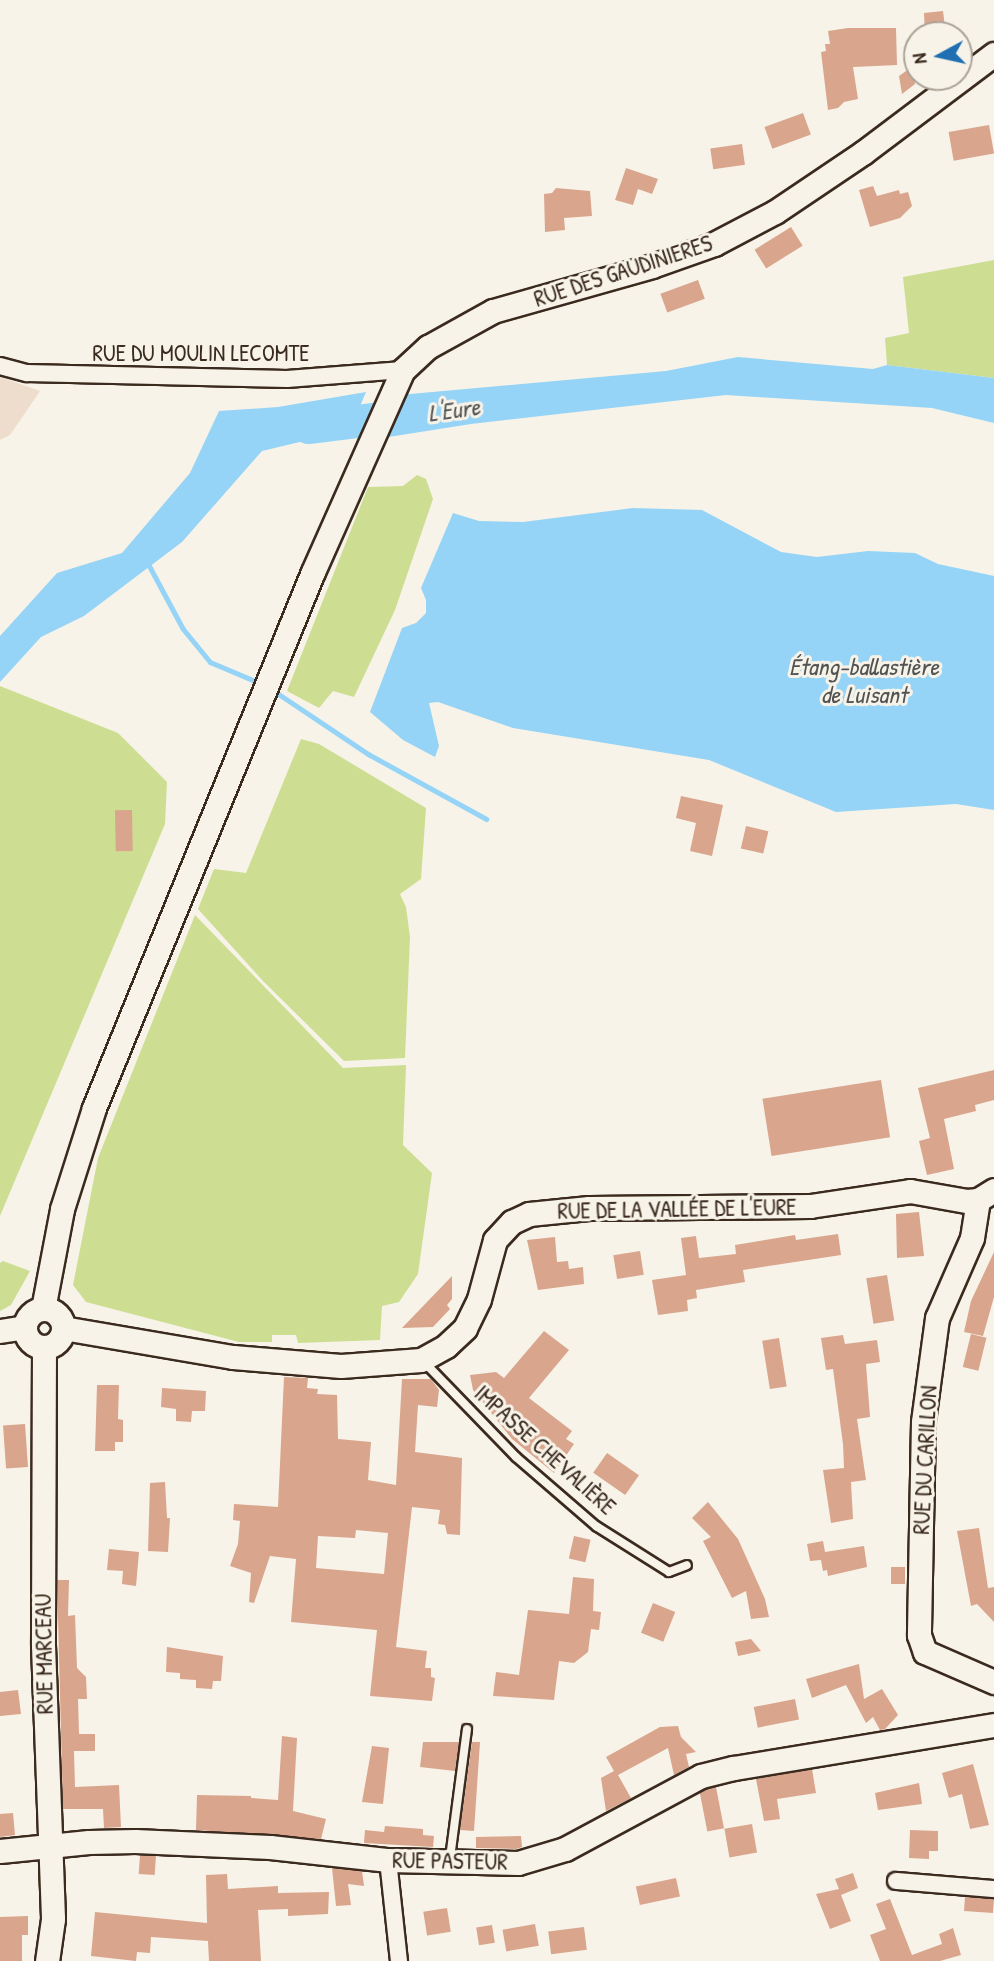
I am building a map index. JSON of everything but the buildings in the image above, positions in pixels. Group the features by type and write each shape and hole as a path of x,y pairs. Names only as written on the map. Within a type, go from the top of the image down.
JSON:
{"street":[{"name":"RUE DES GAUDINIERES","path":"398,380 428,347 493,311 652,266 714,244 775,212 864,152 994,54"},
{"name":"RUE DU MOULIN LECOMTE","path":"0,366 27,373 398,380"},
{"path":"43,1309 59,1317 63,1328 59,1340 44,1347 28,1339 25,1328 29,1317 43,1309 62,1209 94,1108 349,486 398,380"},
{"name":"RUE DE LA VALLÉE DE L'EURE","path":"63,1328 233,1357 341,1366 422,1360 446,1346 465,1328 479,1299 495,1240 512,1222 529,1214 589,1208 810,1206 910,1191 967,1201 986,1195"},
{"name":"RUE DU CARILLON","path":"986,1195 937,1318 923,1422 919,1635 925,1651 994,1682"},
{"path":"0,1331 25,1328"},
{"name":"RUE MARCEAU","path":"44,1347 43,1645 53,1919 47,1961"},
{"name":"RUE PASTEUR","path":"0,1852 50,1845 135,1840 270,1847 388,1860 518,1863 565,1849 701,1776 723,1770 994,1725"},
{"path":"388,1860 399,1961"},
{"path":"897,1881 994,1889"}],"lane":[{"name":"IMPASSE CHEVALIÈRE","path":"422,1360 516,1457 596,1526 670,1572 687,1565"},
{"path":"450,1861 467,1729"}],"shaded area":[{"path":"0,377 40,391 10,435 0,440"}],"green space":[{"path":"994,260 994,378 887,365 885,338 909,333 903,277"},
{"path":"417,475 426,479 433,499 395,610 354,697 333,691 319,708 287,691 368,487 403,486"},
{"path":"0,686 118,733 167,782 165,824 0,1216"},
{"path":"301,739 319,744 426,808 421,879 400,894 406,907 410,937 405,1058 344,1061 263,981 198,909 214,869 246,873"},
{"path":"195,915 343,1068 406,1065 403,1145 432,1173 418,1274 399,1302 382,1306 380,1340 298,1343 296,1335 272,1335 272,1342 239,1342 86,1302 73,1285 98,1158"},
{"path":"3,1261 30,1271 11,1305 0,1311 0,1263"}],"water":[{"path":"738,357 873,369 887,365 994,378 994,423 932,408 726,395 471,424 382,438 399,395 666,371"},
{"path":"366,392 350,430 262,451 182,542 84,616 41,637 0,682 0,636 57,573 122,553 190,473 219,411 278,407"},
{"name":"Étang-ballastière de Luisant","path":"633,508 702,510 781,552 817,557 868,551 915,553 938,564 994,576 994,810 956,804 836,812 709,760 513,728 438,702 429,703 439,746 435,757 403,740 370,712 402,628 416,623 426,613 426,600 421,588 453,513 479,521 523,522"}],"waterway":[{"name":"L'Eure","path":"308,427 414,414"},
{"path":"147,562 183,629 210,662 262,684"},
{"path":"271,689 368,754 486,819"}]}
